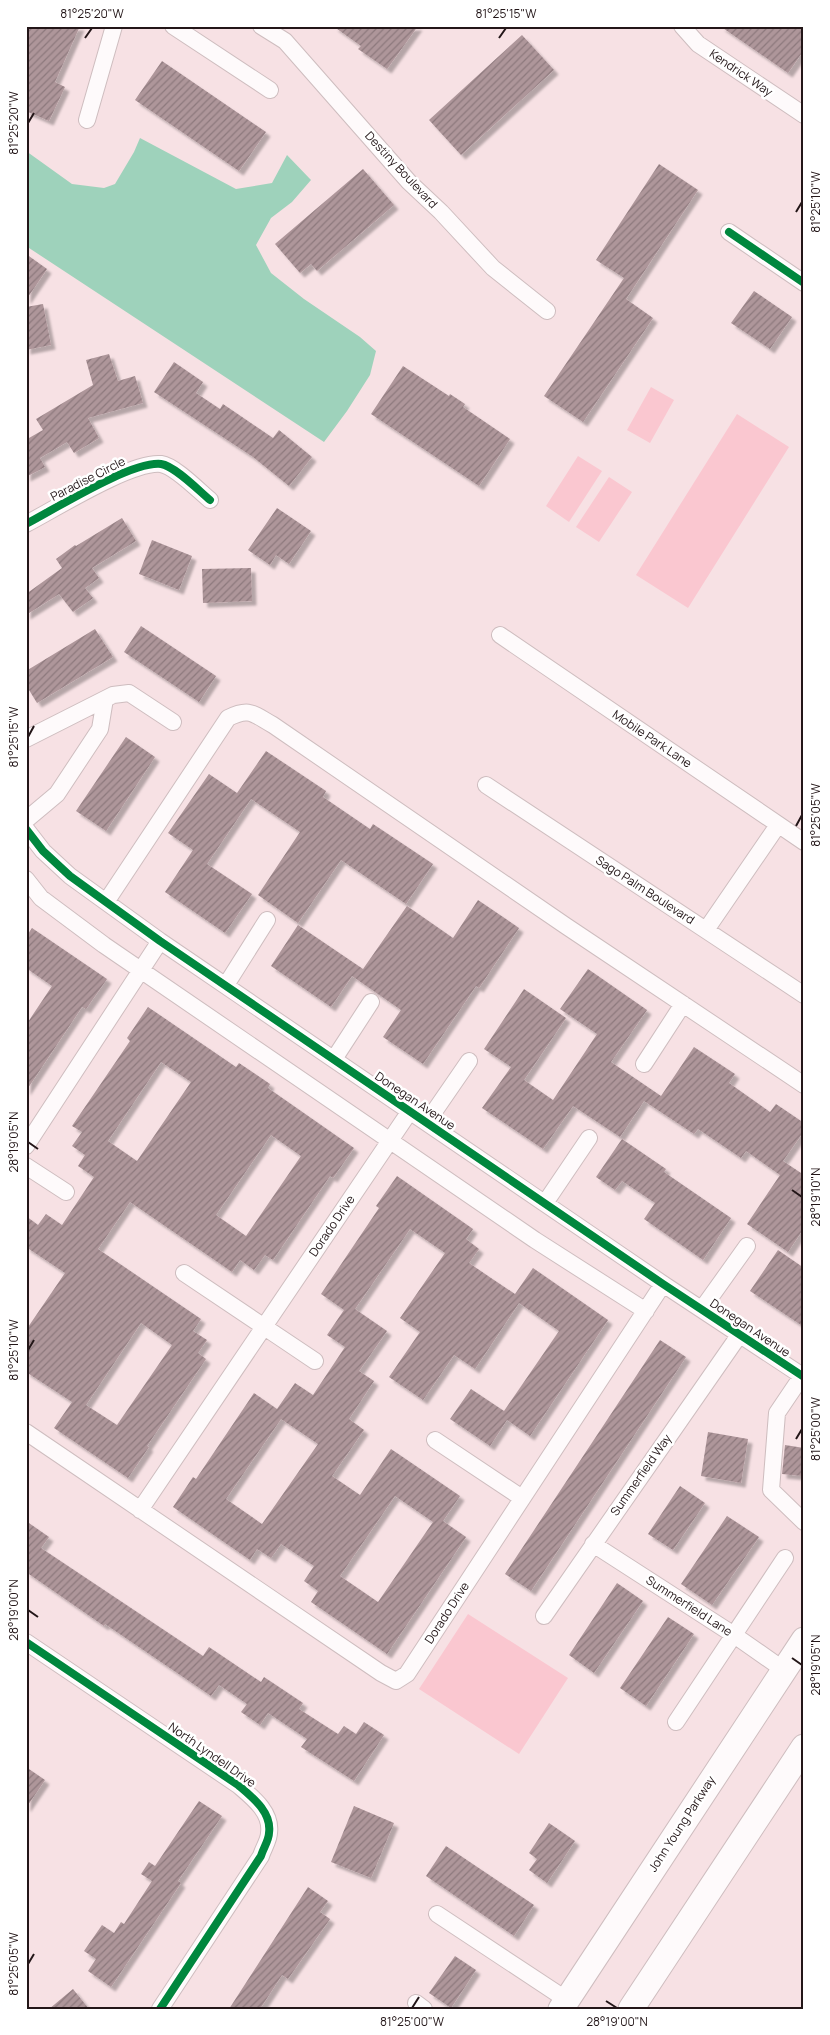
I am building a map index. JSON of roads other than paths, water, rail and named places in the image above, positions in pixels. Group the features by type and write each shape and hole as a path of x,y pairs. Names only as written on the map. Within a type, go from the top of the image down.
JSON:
{"highway":[{"name":"John Young Parkway","path":"564,2004 804,1640"},
{"path":"631,2009 804,1747"}],"street":[{"path":"87,120 114,26"},
{"path":"173,26 270,90"},
{"name":"Destiny Boulevard","path":"261,26 285,41 409,182 441,212 493,268 547,311"},
{"name":"Kendrick Way","path":"682,26 698,44 804,116"},
{"path":"729,232 804,283"},
{"name":"Paradise Circle","path":"26,524 137,466 162,464 183,476 210,500"},
{"name":"Mobile Park Lane","path":"500,635 804,842"},
{"path":"26,739 113,695 129,693 173,722"},
{"path":"26,820 57,794 100,729 105,699"},
{"path":"106,902 228,718 244,711 252,713 273,725 804,1084"},
{"name":"Sago Palm Boulevard","path":"486,785 804,994"},
{"path":"706,930 778,825"},
{"name":"Donegan Avenue","path":"26,829 43,851 70,876 160,941 663,1284 803,1377"},
{"path":"26,880 41,898 141,970 536,1240 646,1311"},
{"path":"226,985 267,920"},
{"path":"26,1146 160,941"},
{"path":"334,1059 371,1002"},
{"path":"644,1064 683,1004"},
{"path":"427,1122 469,1061"},
{"name":"Dorado Drive","path":"140,1510 410,1111"},
{"path":"545,1203 589,1138"},
{"path":"26,1166 66,1192"},
{"path":"702,1309 747,1246"},
{"path":"184,1273 316,1361"},
{"name":"Dorado Drive","path":"26,1432 380,1673 396,1680 407,1674 663,1284"},
{"name":"Summerfield Way","path":"544,1616 740,1334"},
{"path":"803,1377 777,1413 771,1490 804,1522"},
{"path":"436,1440 522,1498"},
{"name":"Summerfield Lane","path":"593,1544 734,1635 784,1670"},
{"path":"676,1722 785,1558"},
{"name":"North Lyndell Drive","path":"28,1646 238,1785 260,1804 268,1820 270,1834 261,1856 160,2009"},
{"path":"436,1914 564,2004"}]}
